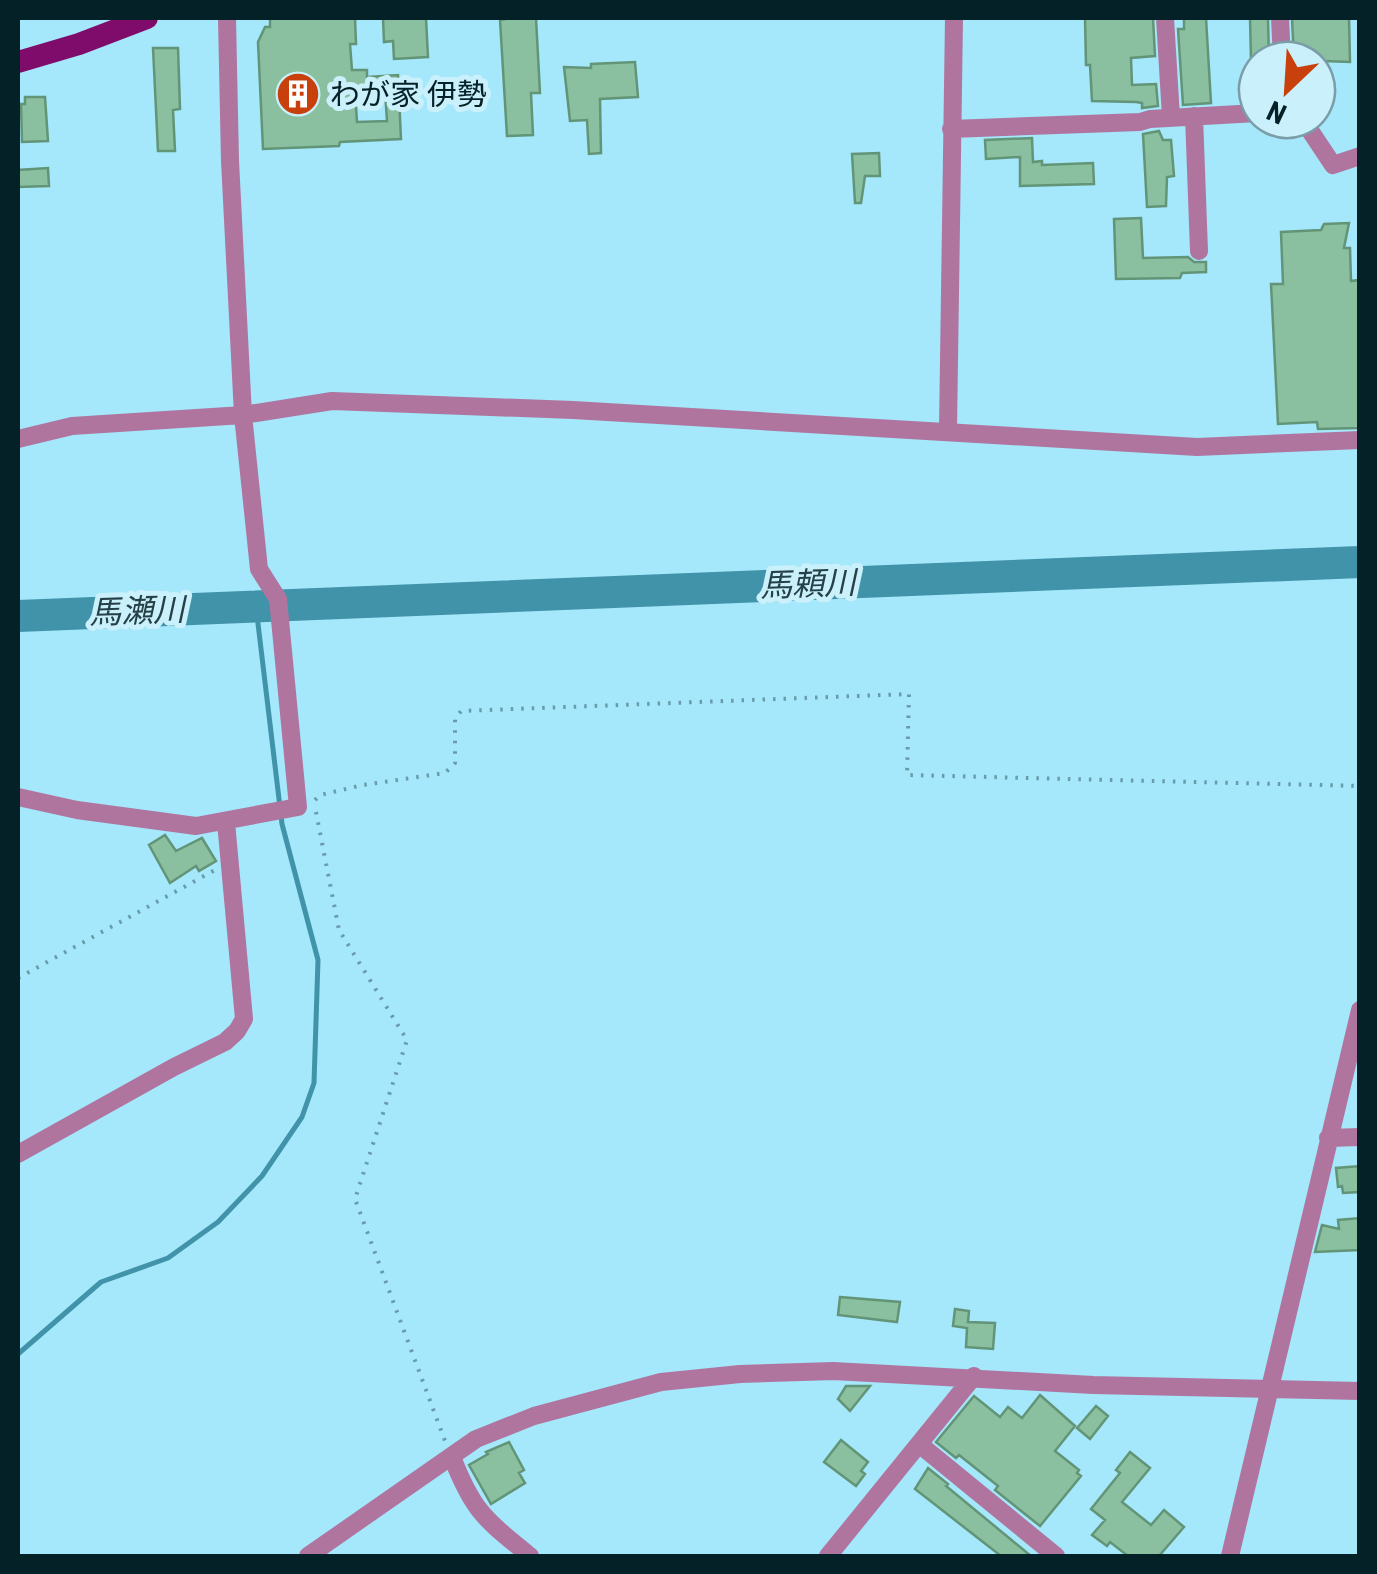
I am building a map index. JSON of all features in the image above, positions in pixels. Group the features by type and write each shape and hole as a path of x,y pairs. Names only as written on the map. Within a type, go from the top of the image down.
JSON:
{"main road":[{"path":"18,62 147,18"}],"street":[{"path":"18,798 196,826 298,807 278,599 259,569 242,415 227,18"},
{"path":"948,430 954,18"},
{"path":"1166,18 1171,117"},
{"path":"952,129 1237,114"},
{"path":"1194,116 1199,252"},
{"path":"1316,140 1332,165 1360,156"},
{"path":"18,439 72,426 242,415 332,401 418,402 729,422 948,430 1197,447 1360,440"},
{"path":"18,1154 225,1042 237,1031 244,1019 226,822"},
{"path":"1230,1556 1360,1010"},
{"path":"1328,1138 1360,1137"},
{"path":"308,1556 476,1439 534,1416 662,1382 815,1371 1360,1392"},
{"path":"828,1556 974,1376"},
{"path":"919,1444 1056,1556"},
{"path":"452,1458 464,1490 480,1516 530,1556"}],"path":[{"path":"452,1458 355,1199 407,1040 339,930 318,817 311,803 320,796 363,785 445,773 455,762 455,719 462,711 908,694 907,775 1360,786"},
{"path":"18,978 211,872 230,857"}],"building":[{"name":"わが家 伊勢","path":"270,18 355,18 356,44 350,44 352,70 367,70 367,77 398,75 401,139 263,149 258,42 265,27 270,27","holes":["385,91 387,121 357,122 355,92"]},
{"path":"383,18 426,18 428,57 394,59 393,41 384,42"},
{"path":"536,18 540,93 531,93 533,135 507,136 500,20"},
{"path":"1085,18 1153,18 1155,56 1131,58 1132,85 1156,84 1158,106 1142,108 1142,103 1136,102 1092,101"},
{"path":"1184,18 1206,18 1211,103 1183,105 1178,29 1184,29"},
{"path":"1250,18 1268,18 1269,40 1251,40"},
{"path":"1292,18 1349,18 1350,62 1337,62 1337,40 1293,40"},
{"path":"153,48 178,48 180,109 173,110 175,151 158,151"},
{"path":"635,62 638,97 600,99 601,153 589,154 587,120 570,121 564,67"},
{"path":"25,97 45,97 48,141 22,142 21,104 25,104"},
{"path":"1159,131 1163,140 1171,140 1174,176 1167,177 1166,206 1147,207 1143,134"},
{"path":"1032,138 1033,162 1093,163 1094,184 1020,186 1020,157 986,159 985,140"},
{"path":"879,153 880,176 865,176 861,203 855,203 852,154"},
{"path":"48,168 49,186 18,187 18,170"},
{"path":"1141,218 1143,258 1188,257 1194,262 1206,262 1206,272 1182,273 1180,278 1116,279 1114,219"},
{"path":"1349,223 1344,248 1350,248 1351,281 1359,280 1360,289 1360,428 1318,429 1317,422 1278,424 1271,284 1283,284 1281,232 1321,230 1324,224"},
{"path":"165,835 176,851 202,838 216,861 199,871 196,866 170,883 149,845"},
{"path":"1360,1166 1360,1192 1343,1193 1342,1186 1338,1187 1336,1168"},
{"path":"1360,1218 1360,1250 1315,1252 1322,1225 1339,1229 1338,1220"},
{"path":"840,1297 900,1302 897,1322 838,1315"},
{"path":"955,1309 969,1311 968,1322 995,1323 993,1349 966,1347 967,1328 953,1326"},
{"path":"846,1386 870,1386 850,1411 838,1399"},
{"path":"1040,1395 1075,1426 1055,1451 1081,1476 1040,1526 995,1490 998,1486 936,1442 974,1396 1000,1417 1008,1407 1022,1418"},
{"path":"1096,1406 1108,1416 1090,1439 1077,1428"},
{"path":"841,1440 868,1462 856,1486 824,1462"},
{"path":"509,1442 524,1470 519,1473 525,1483 491,1504 469,1465"},
{"path":"1130,1452 1150,1468 1122,1502 1151,1525 1164,1510 1184,1527 1159,1556 1128,1556 1110,1542 1107,1546 1092,1535 1105,1520 1091,1509 1120,1473 1116,1470"},
{"path":"928,1468 1031,1556 1001,1556 915,1489"}],"waterway":[{"name":"馬頼川","path":"18,616 1360,562"},
{"path":"18,1354 101,1282 168,1258 218,1222 262,1176 302,1117 314,1083 318,960 282,824 256,607"}],"place":[{"name":"わが家 伊勢","path":"298,94"}],"water label":[{"name":"馬瀬川","path":"137,611"}]}
